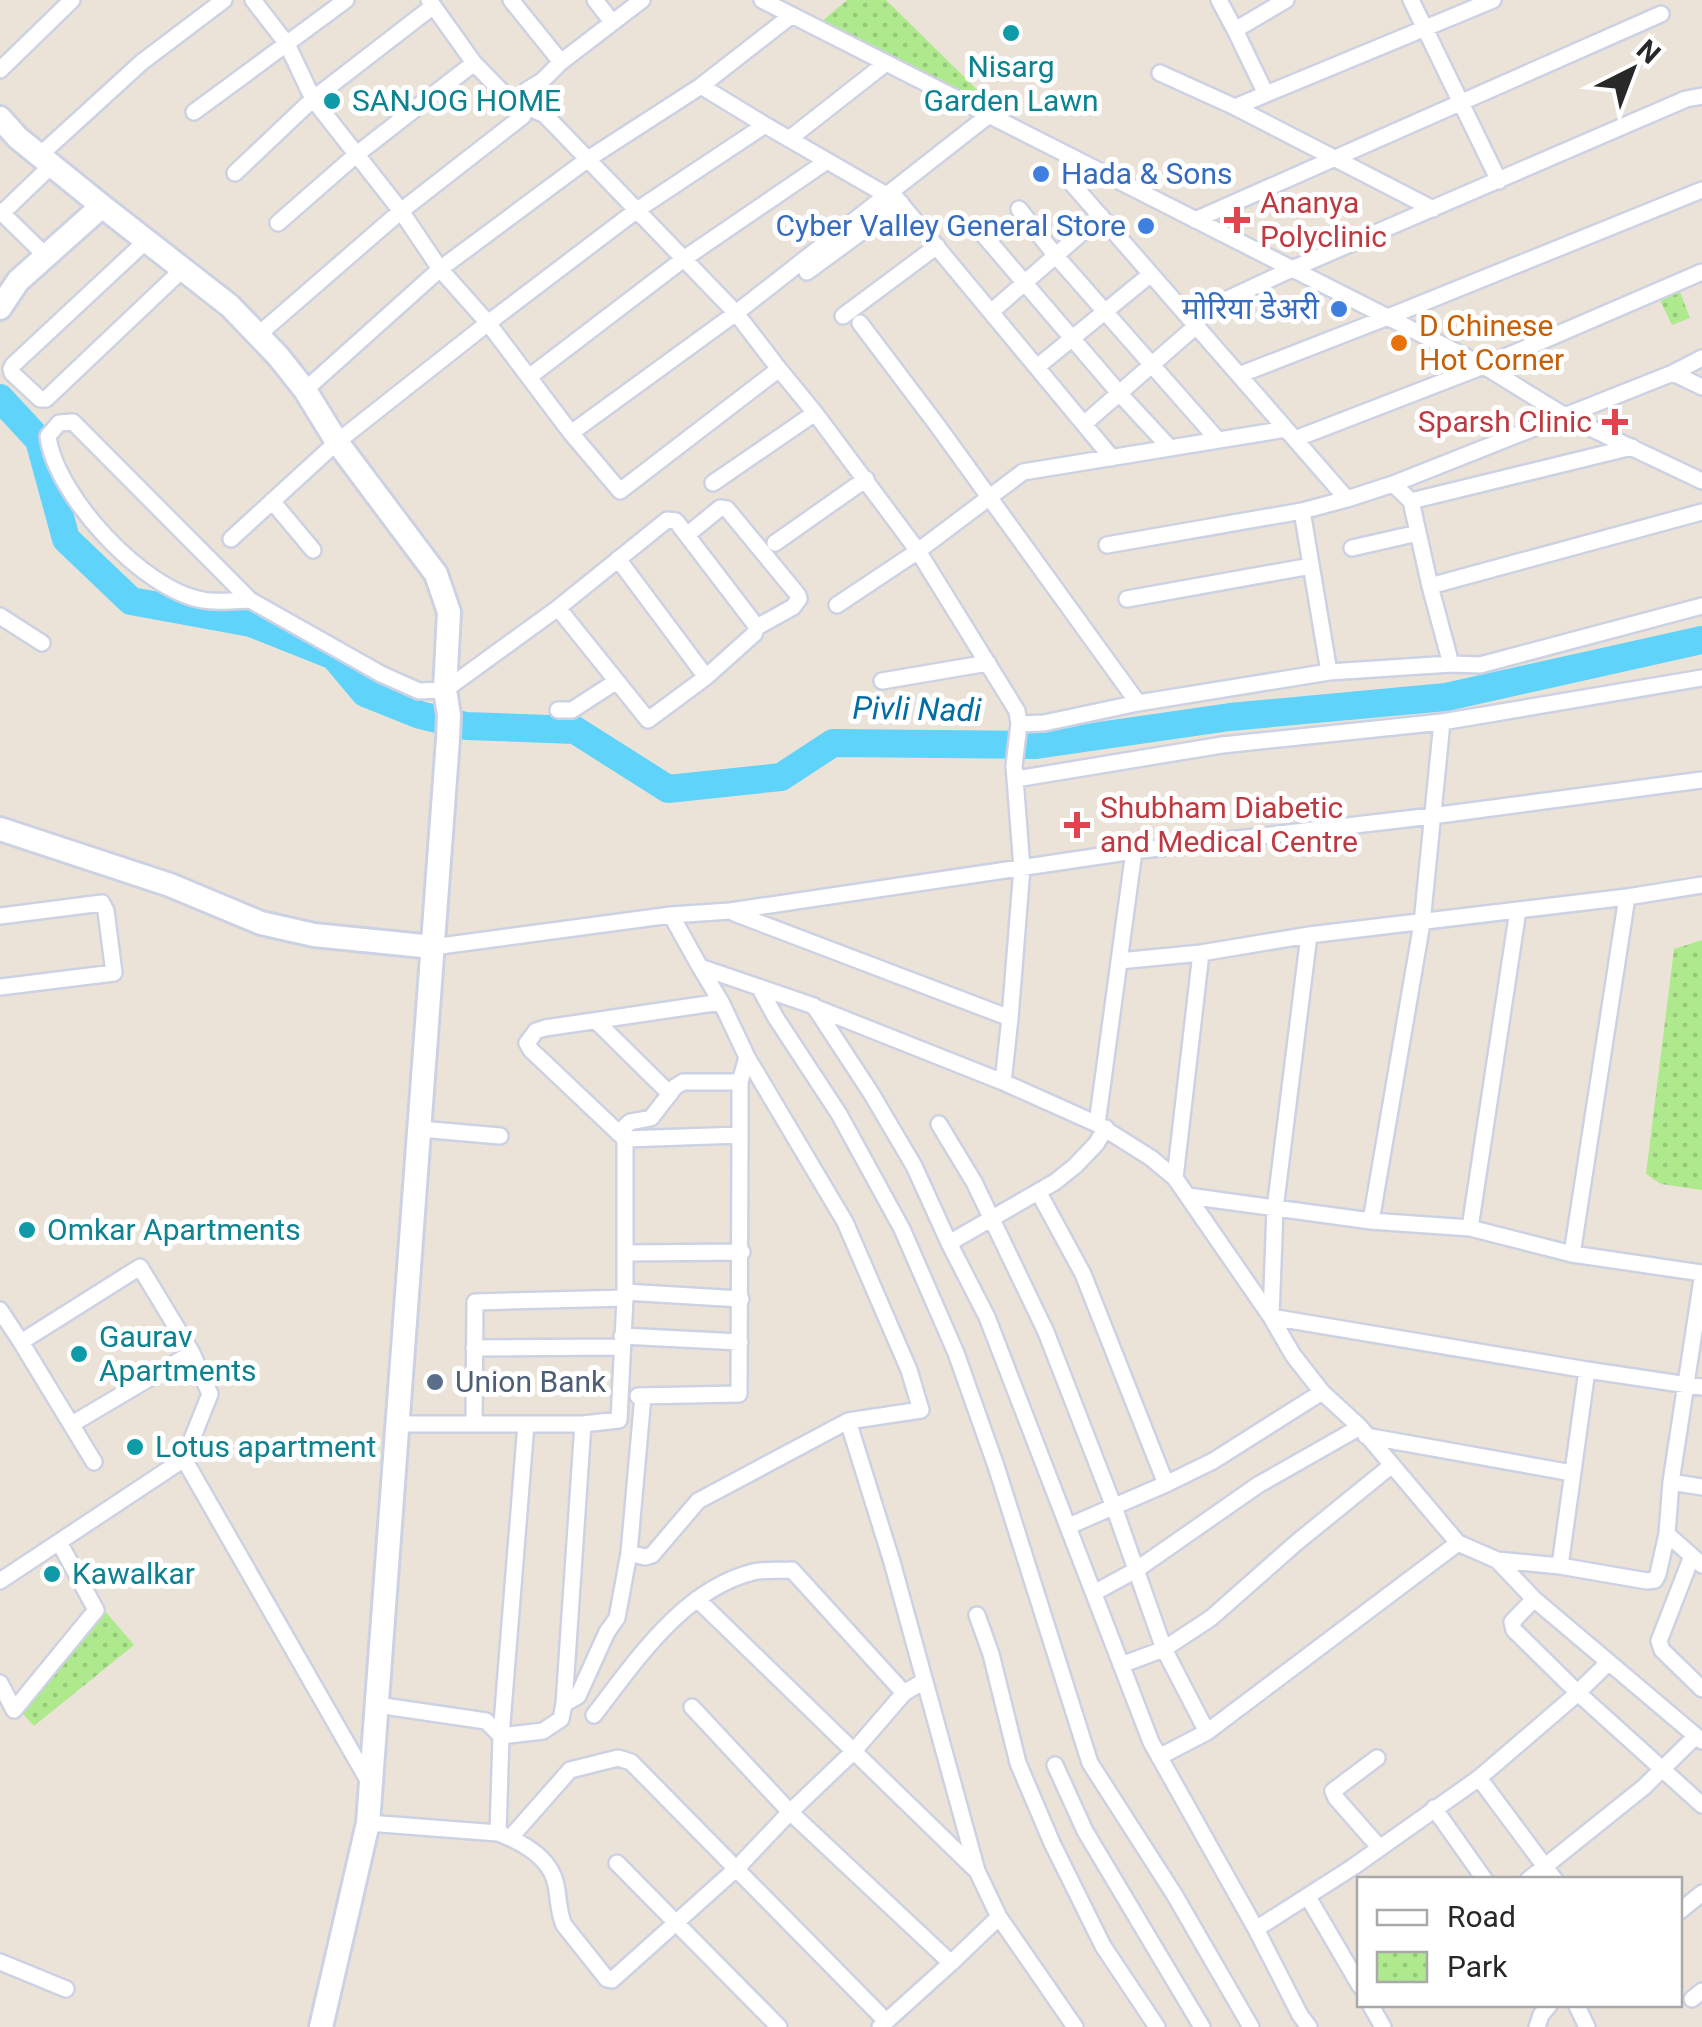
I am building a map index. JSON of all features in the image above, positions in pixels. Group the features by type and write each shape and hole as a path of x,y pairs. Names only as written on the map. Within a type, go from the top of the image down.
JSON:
{"street":[{"path":"0,70 72,0"},
{"path":"46,256 1,212 142,62 224,0"},
{"path":"252,0 286,44 312,99 401,211 440,269 488,323 620,491 778,369"},
{"path":"194,112 346,0"},
{"path":"512,0 561,62"},
{"path":"595,0 612,22"},
{"path":"258,335 401,211 523,116 527,90 642,0"},
{"path":"762,0 1484,366 1565,416 1702,481"},
{"path":"1219,0 1266,94"},
{"path":"1411,0 1499,182"},
{"path":"1235,108 1493,0"},
{"path":"1235,30 1282,1"},
{"path":"235,173 312,99 431,4 474,63 511,101 545,115 736,313 918,551 1017,710 1015,772 1022,868 1003,1082"},
{"path":"1195,220 1661,14"},
{"path":"305,390 440,269 588,159 700,86 792,15"},
{"path":"278,223 357,154 474,63"},
{"path":"789,139 886,63"},
{"path":"1160,73 1432,209"},
{"path":"700,86 894,197 1112,458"},
{"path":"1084,424 1151,365 1192,322 1292,269 1700,96"},
{"path":"807,272 990,115"},
{"path":"231,539 337,442 488,323 637,210 765,125"},
{"path":"4,130 230,306 278,356 436,574 449,612 445,690 449,727 368,1823 320,2027"},
{"path":"1076,159 1068,179 1347,499"},
{"path":"529,377 685,258 826,160"},
{"path":"1239,375 1702,190"},
{"path":"571,432 894,197"},
{"path":"0,308 18,281 102,206"},
{"path":"1019,209 1218,440"},
{"path":"991,312 1101,216"},
{"path":"981,232 1170,448"},
{"path":"146,241 13,364 12,372 40,399 46,399 183,269"},
{"path":"843,316 937,246"},
{"path":"837,605 918,551 1022,472 1218,440 1290,434 1484,366 1702,272"},
{"path":"1037,368 1151,274"},
{"path":"860,323 1138,703"},
{"path":"1106,545 1302,511 1347,499 1565,416 1702,358"},
{"path":"1673,372 1702,388"},
{"path":"713,484 815,413"},
{"path":"250,600 203,600 169,588 104,536 75,498 50,454 48,436 59,423 74,422 250,600 419,692 445,690 558,608 667,520 676,522 687,535 757,627"},
{"path":"1411,500 1632,447"},
{"path":"775,543 866,480"},
{"path":"1393,484 1411,500 1451,664"},
{"path":"272,501 313,550"},
{"path":"558,608 648,720 706,677 757,627 793,607 798,599 727,509 720,508 687,535"},
{"path":"1302,511 1329,672"},
{"path":"1430,586 1702,512"},
{"path":"1352,548 1418,533"},
{"path":"618,559 706,677"},
{"path":"1127,599 1311,566"},
{"path":"1017,732 1138,703 1329,672 1480,665 1702,606"},
{"path":"0,616 42,642"},
{"path":"882,682 988,664"},
{"path":"1015,772 1442,722 1702,678"},
{"path":"558,710 572,710 617,681"},
{"path":"1371,1221 1422,923 1442,722"},
{"path":"0,829 170,885 261,923 314,935 434,947 671,915 730,912 1134,851 1702,780"},
{"path":"949,1243 1038,1193 1075,1166 1096,1144 1102,1126 1134,851"},
{"path":"1119,961 1702,885"},
{"path":"1572,1254 1626,897"},
{"path":"0,916 102,903 114,973 0,987"},
{"path":"1470,1228 1518,910"},
{"path":"730,912 1010,1018"},
{"path":"628,1554 652,1555 698,1501 848,1421 921,1410 909,1370 845,1222 748,1057 671,915"},
{"path":"1271,1317 1275,1209 1310,934"},
{"path":"1176,1178 1201,953"},
{"path":"700,967 814,1006 1102,1126 1176,1178 1293,1355 1458,1543 1497,1560 1655,1580 1667,1534 1671,1482 1694,1385 1702,1276 1572,1254 1470,1228 1371,1221 1188,1196"},
{"path":"758,987 839,1114 902,1229 949,1338 996,1466 1090,1763 1174,1894 1251,2027"},
{"path":"721,1002 544,1028 536,1031 528,1042 531,1050 621,1136 740,1135"},
{"path":"814,1006 914,1166 987,1317 1158,1756 1308,2027"},
{"path":"596,1021 670,1094"},
{"path":"619,1393 740,1394 740,1082 748,1057"},
{"path":"398,1424 583,1424 619,1420 625,1295 621,1136 630,1122 652,1118 683,1082 740,1082"},
{"path":"940,1124 974,1182 1046,1332 1164,1649 1208,1732"},
{"path":"420,1129 500,1136"},
{"path":"1038,1193 1083,1274 1166,1484"},
{"path":"624,1253 742,1252"},
{"path":"0,1581 184,1460 210,1394 192,1352 140,1268 21,1342"},
{"path":"474,1424 474,1305 479,1300 625,1295 741,1299"},
{"path":"0,1310 94,1462"},
{"path":"1271,1317 1694,1385"},
{"path":"474,1348 740,1342"},
{"path":"72,1424 192,1352"},
{"path":"1560,1566 1587,1370"},
{"path":"1069,1526 1213,1460 1322,1392"},
{"path":"564,1704 578,1696 616,1618 628,1554 643,1396"},
{"path":"848,1421 892,1562 977,1871 998,1917 1075,2027"},
{"path":"504,1835 502,1736 526,1424"},
{"path":"502,1736 543,1731 561,1719 583,1424"},
{"path":"1094,1593 1136,1570 1258,1485 1363,1431 1572,1473"},
{"path":"184,1460 371,1786"},
{"path":"1122,1665 1164,1649 1211,1618 1392,1465"},
{"path":"1671,1482 1702,1487"},
{"path":"1667,1534 1697,1561 1659,1640 1662,1650 1702,1690"},
{"path":"0,1683 14,1710 96,1610 58,1542"},
{"path":"1158,1756 1208,1732 1458,1543"},
{"path":"1479,1778 1550,1872 1699,1738 1534,1599 1497,1560"},
{"path":"594,1716 641,1654 697,1599 730,1580 756,1571 792,1570 904,1693"},
{"path":"697,1599 977,1871"},
{"path":"1534,1599 1511,1625 1578,1693 1702,1805"},
{"path":"977,1615 991,1654 1018,1762 1052,1843 1103,1946 1157,2027"},
{"path":"1256,1929 1308,1896 1357,1873 1378,1847 1479,1778 1608,1663"},
{"path":"368,1823 504,1835 548,1864 564,1926 606,1979 612,1980 737,1868 852,1752 904,1693 924,1680"},
{"path":"377,1705 486,1721 502,1736"},
{"path":"692,1707 790,1812 951,1963"},
{"path":"504,1835 570,1770 618,1758 631,1762 883,2024 998,1917"},
{"path":"1377,1758 1333,1791 1378,1847"},
{"path":"1055,1765 1086,1832 1202,2027"},
{"path":"1434,1808 1483,1877"},
{"path":"617,1862 779,2027"},
{"path":"1682,1910 1702,1893"},
{"path":"1308,1896 1357,1981"},
{"path":"0,1962 66,1989"}],"green space":[{"path":"847,0 886,0 1004,116 820,23"},
{"path":"1678,287 1690,318 1672,325 1658,296"},
{"path":"1702,940 1702,1190 1661,1184 1646,1174 1674,949"},
{"path":"105,1611 134,1645 34,1726 22,1713"}],"waterway":[{"name":"Pivli Nadi","path":"0,398 39,440 66,539 131,601 251,623 334,656 365,693 420,715 466,726 575,730 668,789 781,777 833,743 1036,745 1230,717 1446,697 1702,640"}],"place":[{"name":"Nisarg Garden Lawn","path":"1011,33"},
{"name":"SANJOG HOME","path":"332,101"},
{"name":"Hada & Sons","path":"1041,174"},
{"name":"Ananya Polyclinic","path":"1237,220"},
{"name":"Cyber Valley General Store","path":"1146,226"},
{"name":"मोरिया डेअरी","path":"1339,309"},
{"name":"D Chinese Hot Corner","path":"1399,343"},
{"name":"Sparsh Clinic","path":"1615,422"},
{"name":"Shubham Diabetic and Medical Centre","path":"1077,825"},
{"name":"Omkar Apartments","path":"27,1230"},
{"name":"Gaurav Apartments","path":"79,1354"},
{"name":"Union Bank","path":"435,1382"},
{"name":"Lotus apartment","path":"135,1447"},
{"name":"Kawalkar","path":"52,1574"}]}
